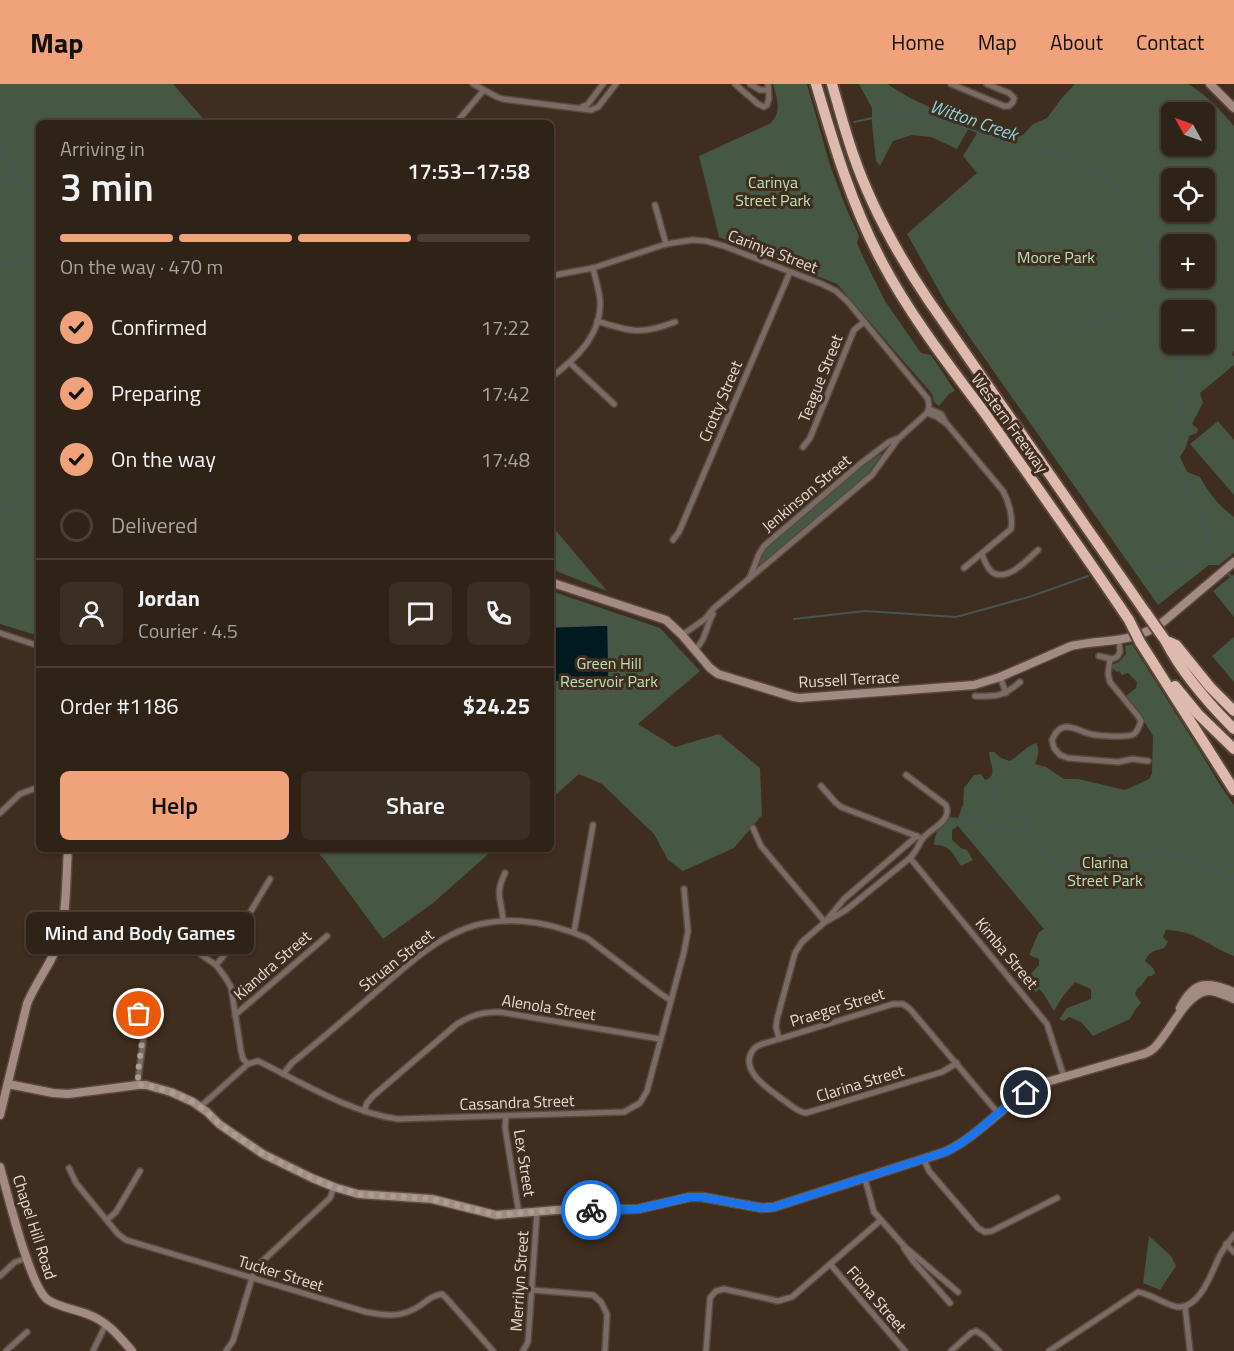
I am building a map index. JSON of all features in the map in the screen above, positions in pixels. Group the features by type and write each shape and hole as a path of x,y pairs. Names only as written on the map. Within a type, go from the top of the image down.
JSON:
{"highway":[{"name":"Western Freeway","path":"816,84 852,199 886,270 929,336 1051,506 1149,651 1184,699 1234,749"},
{"name":"Western Freeway","path":"832,84 861,176 881,221 910,273 1165,640 1171,652 1196,686 1234,729"},
{"path":"1165,640 1176,645 1210,687 1234,711"},
{"path":"1149,651 1234,790"}],"street":[{"path":"473,84 503,99 591,110 596,109 616,84"},
{"path":"579,109 588,104 603,84"},
{"path":"735,84 764,107 768,103 768,87 760,90 750,84"},
{"path":"951,84 1004,106 1010,106 1014,98 1010,93 987,84"},
{"path":"1210,84 1234,108"},
{"path":"459,120 484,90"},
{"path":"655,205 666,244"},
{"name":"Carinya Street","path":"554,275 593,268 666,244 692,240 724,246 836,291 848,302 926,395 929,402 928,411 941,414 1003,491 1012,525 982,554"},
{"path":"554,375 570,363 587,344 597,321 600,301 593,268"},
{"name":"Crotty Street","path":"673,540 679,532 790,272"},
{"path":"597,321 626,330 642,331 657,329 675,322"},
{"name":"Teague Street","path":"803,447 810,438 855,330 864,322"},
{"path":"570,363 614,404"},
{"name":"Jenkinson Street","path":"682,635 705,619 747,580 870,477 898,439 928,411"},
{"name":"Jenkinson Street","path":"747,580 752,574 759,552 768,543 860,464 889,442 898,439"},
{"path":"964,568 982,554 990,570 996,574 1005,574 1011,572 1038,550"},
{"name":"Russell Terrace","path":"554,583 657,616 671,624 718,674 800,698 984,683 1071,646 1119,640 1138,635 1157,626 1234,562"},
{"name":"Jenkinson Street","path":"695,650 703,642 710,618 721,603"},
{"path":"0,633 36,645"},
{"path":"1099,656 1116,658 1120,654 1119,640"},
{"path":"1110,659 1109,680 1138,716 1141,721 1139,728 1133,734 1125,736 1089,734 1076,728 1064,727 1058,730 1052,740 1054,748 1068,758 1118,762 1132,759 1148,761"},
{"path":"1000,677 1006,693"},
{"path":"975,696 995,697 1006,693 1020,682"},
{"path":"779,1039 777,1022 795,953 802,942 825,922 844,899 947,816 948,810 944,802 906,775"},
{"path":"821,786 841,807 920,837"},
{"path":"0,813 20,794 36,788"},
{"path":"574,932 593,825"},
{"path":"753,828 761,846 825,922"},
{"path":"825,922 846,910 910,858 916,851 920,837"},
{"path":"0,1115 27,1004 60,938 68,852"},
{"name":"Kimba Street","path":"910,858 1047,1024 1064,1077"},
{"path":"502,920 498,894 505,873"},
{"path":"216,965 226,953 270,879"},
{"name":"Cassandra Street","path":"248,1064 258,1061 347,1105 384,1118 506,1117 624,1112 640,1103 647,1091 688,931 684,889"},
{"path":"151,916 164,929 216,965 231,987 241,1051 243,1059 248,1064 200,1107"},
{"name":"Struan Street","path":"284,1074 292,1064 422,954 468,927 502,920 535,922 574,932 587,938 670,1000"},
{"name":"Kiandra Street","path":"236,1015 327,936"},
{"path":"1173,1022 1187,996 1200,986 1216,985 1234,992"},
{"path":"8,1084 68,1094 138,1085 171,1092 200,1107 263,1154 312,1178 358,1194 432,1199 496,1215 638,1209 690,1197 702,1197 762,1208 774,1207 945,1152 962,1143 1030,1090 1064,1077 1147,1053 1156,1046 1193,998 1205,991 1234,999"},
{"path":"128,1001 139,1014 144,1025 138,1085"},
{"name":"Praeger Street","path":"779,1039 892,1004 901,1004 910,1009 998,1113"},
{"name":"Alenola Street","path":"364,1112 373,1096 457,1024 470,1016 500,1012 660,1039"},
{"name":"Clarina Street","path":"779,1039 754,1049 750,1058 751,1068 755,1077 762,1084 804,1113 942,1072 957,1063"},
{"name":"Lex Street","path":"506,1117 505,1127 519,1214"},
{"path":"924,1160 929,1171 971,1221 985,1232 992,1232 1057,1198"},
{"name":"Chapel Hill Road","path":"0,1167 27,1258 42,1294 57,1304 89,1315 106,1324 132,1351"},
{"name":"Tucker Street","path":"69,1168 76,1183 118,1234 126,1240 381,1315 397,1316 420,1306 432,1296 442,1294 493,1351"},
{"path":"107,1220 116,1212 140,1171"},
{"path":"865,1179 874,1212 950,1304"},
{"path":"226,1351 233,1341 255,1268 330,1198 334,1187"},
{"name":"Merrilyn Street","path":"523,1351 528,1342 537,1212"},
{"path":"706,1351 710,1298 716,1291 724,1288 778,1301 792,1297 881,1220"},
{"path":"1049,1351 1138,1292 1177,1307 1185,1306 1200,1295 1226,1244 1234,1235"},
{"path":"900,1242 958,1292"},
{"path":"1226,1244 1234,1252"},
{"path":"0,1276 15,1262 27,1258"},
{"name":"Fiona Street","path":"830,1264 905,1351"},
{"path":"532,1290 593,1295 601,1302 607,1314 605,1351"},
{"path":"1185,1306 1190,1351"},
{"path":"93,1351 106,1324"},
{"path":"951,1351 976,1331 999,1351"},
{"path":"6,1351 27,1332"}],"green space":[{"path":"0,84 173,84 204,120 36,120 36,635 0,624"},
{"name":"Carinya Street Park","path":"773,84 807,84 830,165 859,236 857,243 865,261 885,301 921,353 931,355 955,391 950,393 939,406 934,402 932,394 837,284 719,237 699,156 771,123 778,109"},
{"path":"859,84 887,84 910,98 970,126 957,149 931,137 912,135 893,141 880,166 876,161 872,108"},
{"name":"Moore Park","path":"1075,84 1188,84 1211,102 1161,102 1161,156 1215,156 1215,106 1234,126 1234,351 1232,354 1234,365 1200,393 1203,403 1192,424 1198,429 1197,433 1189,436 1180,457 1187,472 1200,477 1215,499 1234,517 1234,553 1219,565 1209,565 1158,605 947,305 907,234 977,173 963,156 979,130 1015,137 1023,135 1033,124 1047,118"},
{"path":"1218,421 1234,440 1234,495 1190,444"},
{"path":"883,453 867,475 760,565 760,557 769,545 866,463"},
{"path":"554,529 607,591 554,570"},
{"path":"1234,574 1234,617 1213,591"},
{"name":"Green Hill Reservoir Park","path":"554,592 660,628 700,671 638,724 675,747 719,734 760,768 762,815 734,848 683,871 668,860 654,834 602,784 579,774 554,796"},
{"path":"1234,637 1234,682 1212,656"},
{"name":"Clarina Street Park","path":"1132,644 1234,805 1234,956 1193,936 1166,930 1163,937 1168,942 1164,948 1150,953 1145,961 1155,973 1148,976 1137,989 1135,994 1141,1003 1130,1019 1093,1036 1081,1022 1069,1017 1064,1021 1059,1019 1067,1008 1091,999 1091,989 1075,982 1054,1011 1043,993 1039,989 1036,992 1026,981 1039,965 1039,959 1029,955 1039,932 1044,929 958,826 952,830 952,840 967,850 973,860 961,866 948,848 934,845 936,833 942,823 948,817 958,818 963,805 964,788 974,775 981,774 985,780 992,775 989,752 994,752 1010,761 1036,743 1038,753 1035,764 1046,767 1064,779 1078,779 1125,790 1149,779 1152,773 1153,736 1137,709 1126,696 1136,688 1137,682 1128,673 1122,675 1111,665 1119,662 1126,654 1125,646"},
{"path":"317,852 491,852 433,903 383,939"},
{"path":"1149,1236 1171,1256 1176,1266 1160,1290 1143,1283"}],"water":[{"path":"608,625 609,680 554,682 554,627"}],"waterway":[{"name":"Witton Creek","path":"854,122 887,115 922,116 951,122 1000,140 1017,151 1039,150 1065,158 1094,172 1120,190 1135,214 1167,300"},
{"name":"Witton Creek","path":"811,145 815,142"},
{"path":"0,146 17,175"},
{"name":"Witton Creek","path":"0,180 3,181 17,175 36,197"},
{"path":"0,266 36,254"},
{"path":"1146,303 1166,296"},
{"path":"1045,341 1063,331 1139,305"},
{"path":"1010,369 1036,348"},
{"name":"Witton Creek","path":"1144,566 1188,565 1217,554 1171,453 1172,430 1183,399 1185,384 1179,354"},
{"path":"0,510 18,502 23,490 26,470 36,460"},
{"name":"Witton Creek","path":"1226,572 1234,579"},
{"path":"794,619 865,611 956,617 1032,596 1088,576"},
{"path":"990,783 1000,808 1026,823 1028,832"},
{"path":"964,813 993,826 1028,832 1060,867 1072,868 1097,859 1157,852 1189,859 1218,870 1234,880"}],"way so far":[{"path":"139,1014 144,1025 138,1085 171,1092 193,1102 219,1124 263,1154 312,1178 358,1194 432,1199 496,1215 591,1210"}],"place":[{"name":"Mind and Body Games","path":"139,1014"}],"route":[{"path":"591,1210 638,1209 690,1197 702,1197 762,1208 774,1207 945,1152 962,1143 1006,1106 1026,1093"}]}
